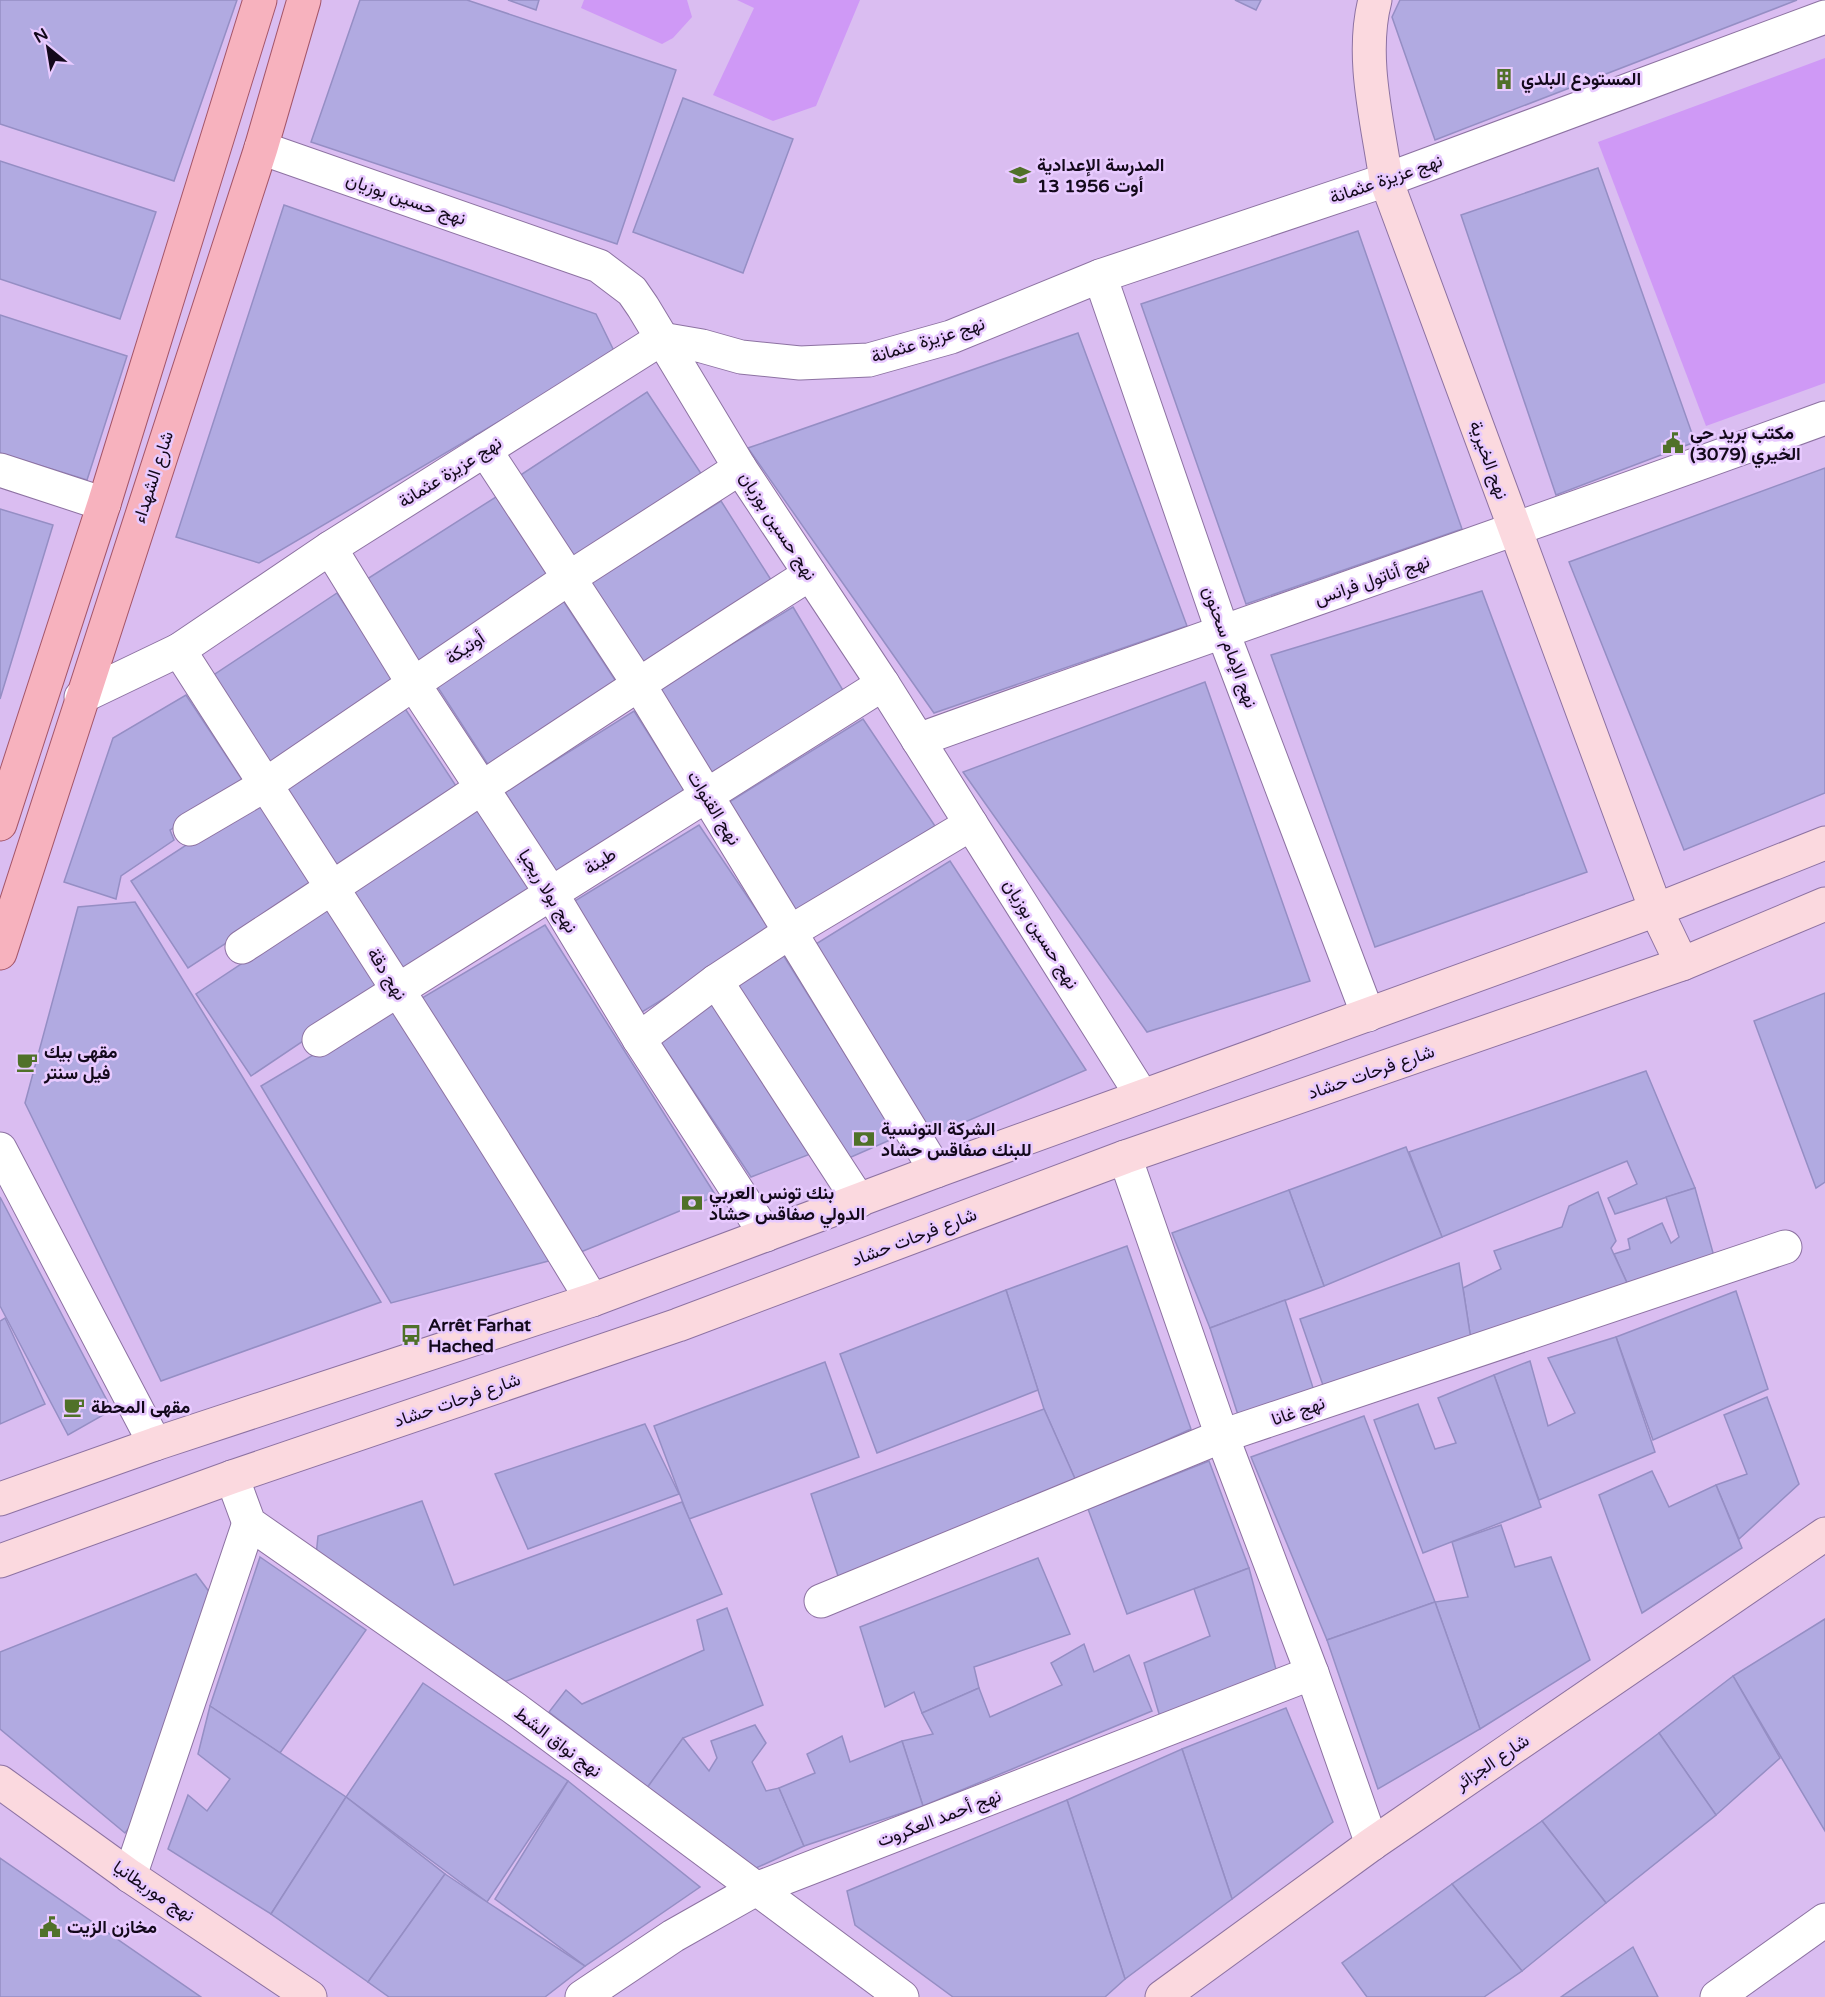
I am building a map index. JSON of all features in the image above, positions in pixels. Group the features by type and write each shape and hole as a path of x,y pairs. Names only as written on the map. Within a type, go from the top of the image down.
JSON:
{"main road":[{"path":"0,824 104,504 260,0"},
{"name":"شارع الشهداء","path":"0,952 261,148 304,0"},
{"name":"نهج الخيرية","path":"1375,0 1371,15 1370,72 1386,180 1656,910 1682,964"},
{"path":"0,1499 155,1444 592,1300 936,1171 1656,910 1825,843"},
{"name":"شارع فرحات حشاد","path":"0,1561 232,1477 678,1325 1125,1157 1682,964 1825,904"},
{"name":"شارع الجزائر","path":"1162,1997 1372,1844 1825,1534"},
{"name":"نهج موريطانيا","path":"0,1782 130,1876 310,1997"}],"street":[{"name":"نهج عزيزة عثمانة","path":"81,697 178,650 330,548 661,339 702,346 741,357 800,363 869,360 951,337 1100,276 1386,180 1825,17"},
{"name":"نهج حسين بوزيان","path":"261,148 599,266 632,291 740,468 883,684 1142,1096"},
{"name":"نهج الإمام سحنون","path":"1100,276 1222,630 1368,1015"},
{"name":"نهج أناتول فرانس","path":"918,740 1222,630 1516,531 1825,418"},
{"name":"نهج القنوات","path":"485,450 638,683 936,1171"},
{"name":"أوتيكة","path":"190,829 265,785 413,682 740,468"},
{"path":"0,470 104,504"},
{"name":"نهج بولا ريجيا","path":"330,548 413,682 551,892 639,1039 766,1235"},
{"path":"242,947 483,790 638,683 810,574"},
{"name":"نهج دقة","path":"178,650 396,991 462,1089 592,1300"},
{"name":"طينة","path":"319,1040 883,684"},
{"path":"639,1039 716,981 790,932 971,824"},
{"path":"716,981 859,1201"},
{"path":"0,1149 155,1444"},
{"path":"1125,1157 1222,1436 1312,1673 1372,1844"},
{"name":"نهج غانا","path":"821,1601 1222,1436 1785,1247"},
{"path":"130,1876 249,1523 232,1477"},
{"name":"نهج نواق الشط","path":"249,1523 514,1708 902,1997"},
{"name":"نهج أحمد العكروت","path":"582,1997 673,1936 756,1889 1312,1673"},
{"path":"1717,1997 1825,1920"}],"shaded area":[{"path":"584,0 687,0 692,17 673,38 662,44 581,8"},
{"path":"737,0 860,0 816,106 773,121 713,95 754,8"},
{"path":"1825,58 1825,383 1706,426 1598,142"}],"building":[{"path":"0,0 237,0 174,181 0,124"},
{"path":"360,0 467,0 676,70 617,244 311,142"},
{"path":"508,0 539,0 536,10"},
{"path":"1235,0 1261,0 1256,10"},
{"name":"المستودع البلدي","path":"1400,0 1797,0 1435,140 1392,17"},
{"path":"683,98 793,139 743,273 633,232"},
{"path":"0,161 156,212 120,319 0,279"},
{"path":"1598,168 1695,442 1556,495 1461,215"},
{"path":"284,205 596,314 615,353 259,563 176,537"},
{"path":"1358,231 1462,529 1246,604 1141,304"},
{"path":"0,315 127,356 87,480 0,453"},
{"path":"1078,333 1187,626 934,713 748,448"},
{"path":"647,392 704,478 572,564 516,478"},
{"path":"1825,468 1825,793 1684,850 1569,562"},
{"path":"499,495 552,580 419,665 364,581"},
{"path":"721,501 773,583 639,669 586,586"},
{"path":"0,509 53,525 0,699"},
{"path":"1482,591 1587,872 1375,947 1271,655"},
{"path":"337,593 397,683 269,767 209,678"},
{"path":"562,599 617,683 489,766 435,683"},
{"path":"793,607 844,692 709,774 658,689"},
{"path":"1205,682 1310,981 1147,1032 963,772"},
{"path":"186,695 245,784 170,830 174,840 121,876 116,899 64,882 113,738"},
{"path":"402,704 458,789 337,869 281,784"},
{"path":"634,711 686,793 557,874 505,792"},
{"path":"863,719 935,826 795,913 726,804"},
{"path":"260,797 317,884 188,968 131,881"},
{"path":"480,807 533,890 401,973 349,889"},
{"path":"699,825 772,933 642,1012 573,902"},
{"path":"950,861 1086,1070 930,1137 811,947"},
{"path":"135,902 381,1302 161,1381 25,1103 78,907"},
{"path":"327,907 382,988 251,1076 196,994"},
{"path":"545,925 716,1196 576,1254 417,1001"},
{"path":"780,950 897,1137 842,1161 732,982"},
{"path":"1825,993 1825,1182 1816,1188 1754,1021"},
{"path":"402,1002 556,1259 391,1303 261,1086"},
{"path":"714,1002 813,1153 751,1177 658,1038"},
{"path":"1646,1071 1695,1188 1615,1214 1608,1198 1637,1184 1627,1161 1442,1237 1409,1152"},
{"path":"1406,1147 1442,1237 1324,1286 1289,1190"},
{"path":"1695,1188 1715,1260 1628,1285 1614,1254 1630,1249 1628,1239 1662,1223 1671,1243 1679,1237 1666,1197"},
{"path":"1289,1190 1324,1286 1210,1328 1172,1233"},
{"path":"1598,1192 1616,1241 1611,1248 1628,1285 1471,1340 1463,1288 1501,1269 1494,1251 1562,1227 1569,1206"},
{"path":"0,1197 112,1410 68,1435 0,1306"},
{"path":"1127,1246 1191,1429 1076,1481 1044,1409 1006,1290"},
{"path":"1459,1263 1471,1340 1325,1391 1300,1319"},
{"path":"1006,1290 1038,1390 877,1453 840,1354"},
{"path":"1736,1291 1768,1389 1653,1440 1616,1337"},
{"path":"1285,1300 1315,1394 1239,1418 1210,1328"},
{"path":"5,1318 45,1404 0,1424 0,1321"},
{"path":"1616,1337 1655,1452 1539,1500 1494,1375 1530,1361 1548,1426 1575,1413 1548,1358"},
{"path":"825,1362 859,1457 689,1519 654,1426"},
{"path":"1494,1375 1541,1507 1423,1553 1374,1420 1418,1404 1435,1449 1456,1443 1438,1398"},
{"path":"1767,1397 1799,1484 1739,1539 1716,1485 1747,1474 1724,1415"},
{"path":"1044,1409 1076,1481 839,1579 811,1494"},
{"path":"1364,1416 1435,1602 1327,1640 1251,1457"},
{"path":"645,1424 679,1494 528,1549 495,1474"},
{"path":"1209,1461 1249,1568 1127,1614 1088,1509"},
{"path":"1652,1471 1669,1507 1716,1485 1742,1548 1642,1613 1599,1495"},
{"path":"422,1501 454,1585 682,1502 722,1594 504,1682 316,1556 318,1536"},
{"path":"1501,1525 1515,1567 1551,1557 1590,1660 1480,1729 1435,1602 1468,1597 1452,1542"},
{"path":"260,1557 366,1630 280,1753 210,1706"},
{"path":"1038,1558 1070,1634 974,1667 979,1688 922,1713 914,1692 885,1707 860,1627"},
{"path":"1249,1568 1278,1677 1160,1717 1144,1663 1210,1636 1194,1589"},
{"path":"196,1574 210,1593 138,1816 125,1833 0,1729 0,1652"},
{"path":"1435,1602 1480,1729 1378,1789 1327,1640"},
{"path":"727,1608 763,1705 683,1738 647,1788 549,1712 566,1690 582,1704 704,1650 697,1620"},
{"path":"1825,1619 1825,1831 1733,1676"},
{"path":"1084,1644 1094,1672 1129,1655 1152,1711 923,1806 902,1741 933,1734 922,1713 979,1688 990,1717 1062,1685 1051,1663"},
{"path":"1733,1676 1780,1758 1716,1815 1659,1733"},
{"path":"423,1683 568,1781 487,1902 346,1797"},
{"path":"210,1706 346,1797 271,1914 168,1849 188,1795 207,1811 230,1779 198,1754"},
{"path":"1286,1708 1333,1822 1232,1899 1182,1749"},
{"path":"755,1725 766,1743 752,1762 766,1791 779,1788 804,1846 754,1869 647,1788 683,1738 709,1771 717,1758 711,1741"},
{"path":"1659,1733 1716,1815 1606,1903 1542,1821"},
{"path":"842,1736 850,1762 902,1741 923,1806 804,1846 779,1788 815,1773 807,1754"},
{"path":"1182,1749 1232,1899 1125,1979 1067,1800"},
{"path":"568,1781 700,1887 585,1966 495,1899"},
{"path":"346,1797 445,1874 368,1982 271,1914"},
{"path":"1067,1800 1125,1979 1105,1997 953,1997 855,1925 847,1891"},
{"path":"1542,1821 1606,1903 1522,1971 1452,1884"},
{"name":"مخازن الزيت","path":"0,1858 201,1997 0,1997"},
{"path":"445,1874 585,1966 545,1997 389,1997 368,1982"},
{"path":"1452,1884 1522,1971 1484,1997 1367,1997 1342,1963"},
{"path":"1633,1947 1658,1997 1561,1997"}],"place":[{"name":"المستودع البلدي","path":"1504,79"},
{"name":"المدرسة الإعدادية 13 أوت 1956","path":"1020,175"},
{"name":"مكتب بريد حي الخيري (3079)","path":"1673,443"},
{"name":"مقهى بيك فيل سنتر","path":"27,1062"},
{"name":"الشركة التونسية للبنك صفاقس حشاد","path":"864,1139"},
{"name":"بنك تونس العربي الدولي صفاقس حشاد","path":"692,1203"},
{"name":"Arrêt Farhat Hached","path":"411,1335"},
{"name":"مقهى المحطة","path":"74,1407"},
{"name":"مخازن الزيت","path":"50,1927"}]}
